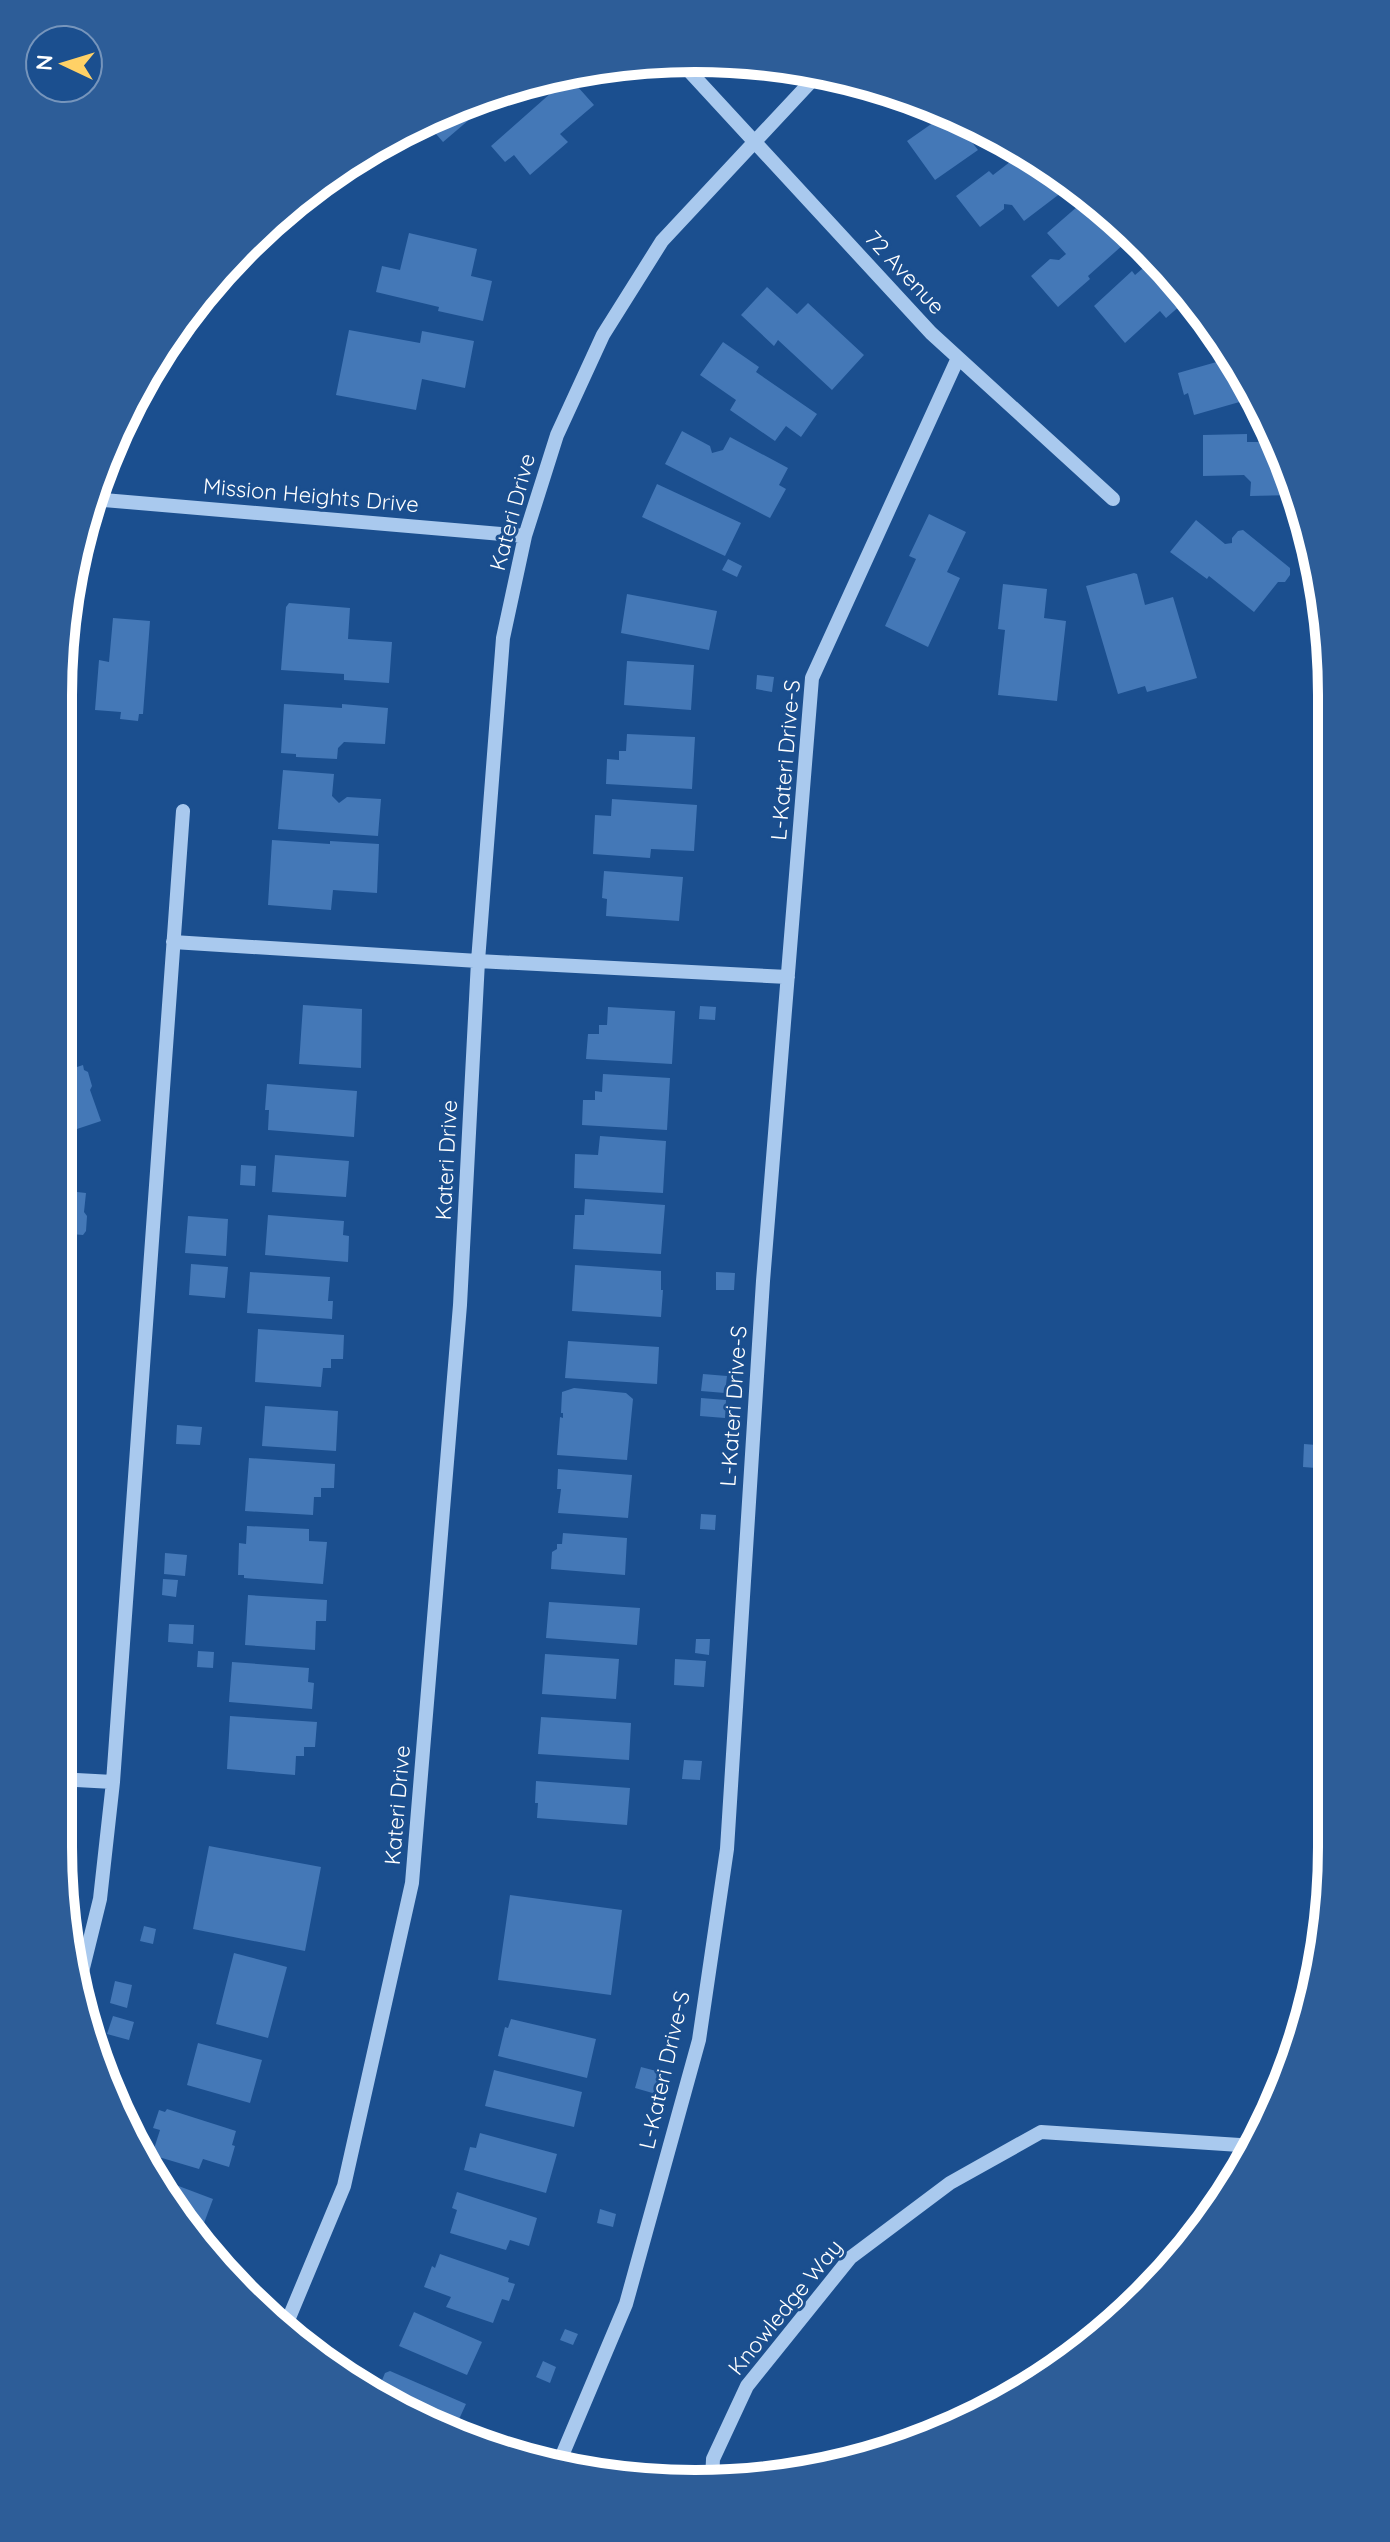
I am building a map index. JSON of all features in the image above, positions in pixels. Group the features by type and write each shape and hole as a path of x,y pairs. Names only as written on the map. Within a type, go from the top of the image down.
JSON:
{"street":[{"name":"72 Avenue","path":"690,72 931,333 1113,499"},
{"name":"Kateri Drive","path":"289,2319 344,2186 412,1883 460,1305 478,961 503,638 525,536 557,435 603,335 662,241 810,83"},
{"name":"L-Kateri Drive-S","path":"562,2455 626,2304 699,2040 727,1849 763,1281 812,678 958,358"},
{"name":"Mission Heights Drive","path":"103,500 525,536"},
{"path":"83,1966 100,1899 113,1782 183,811"},
{"path":"173,942 788,977"},
{"path":"72,1780 113,1782"},
{"name":"Knowledge Way","path":"712,2470 713,2459 747,2386 850,2258 950,2183 1041,2132 1242,2145"}],"building":[{"path":"575,84 594,105 560,134 568,142 530,175 514,155 505,162 491,146 557,88"},
{"path":"480,111 443,142 433,130"},
{"path":"936,120 975,138 971,141 978,150 935,180 907,141"},
{"path":"1013,159 1062,192 1024,221 1012,205 1004,204 1004,209 980,227 956,196 989,171 993,175"},
{"path":"1079,205 1124,244 1058,307 1031,276 1050,259 1059,260 1066,254 1047,233"},
{"path":"409,233 477,249 471,276 492,281 483,321 376,292 382,266 400,270"},
{"path":"1146,265 1180,305 1166,318 1160,311 1125,343 1094,306 1132,271 1135,275"},
{"path":"767,287 797,314 808,303 864,355 832,390 778,340 774,346 741,315"},
{"path":"349,330 420,343 422,331 474,341 465,388 422,379 416,410 336,395"},
{"path":"723,342 759,367 756,372 817,414 801,437 786,426 775,441 730,410 736,400 700,375"},
{"path":"1219,359 1244,401 1194,415 1178,373 1220,361"},
{"path":"682,431 710,446 712,453 723,450 730,437 788,468 779,485 786,489 770,518 665,464"},
{"path":"1247,434 1247,442 1264,442 1285,495 1250,496 1251,482 1244,475 1203,476 1203,435"},
{"path":"657,484 741,523 725,556 642,517"},
{"path":"929,514 966,532 947,572 960,578 928,647 885,626 916,559 909,556"},
{"path":"1196,520 1225,544 1232,543 1232,538 1243,530 1290,568 1290,575 1285,582 1278,582 1254,612 1209,576 1207,579 1170,552"},
{"path":"728,559 742,566 737,577 722,570"},
{"path":"1137,574 1145,605 1173,597 1197,678 1147,692 1145,686 1118,694 1086,586"},
{"path":"1003,584 1047,589 1044,618 1066,621 1057,701 998,695 1005,630 998,629"},
{"path":"627,594 717,611 709,650 621,633"},
{"path":"289,603 350,608 348,639 392,642 389,683 344,680 344,674 281,670 286,607"},
{"path":"113,618 150,621 143,714 139,714 138,721 120,719 121,712 95,710 99,660 109,662"},
{"path":"627,661 694,665 691,710 624,705"},
{"path":"757,675 774,677 772,692 756,689"},
{"path":"284,704 388,708 385,744 344,742 338,748 337,759 281,753"},
{"path":"627,734 695,737 692,789 606,784 607,759 619,760 619,751 626,751"},
{"path":"283,770 334,774 332,796 339,803 347,797 381,799 378,836 278,829"},
{"path":"612,799 697,805 694,851 651,849 650,858 593,854 595,815 611,816"},
{"path":"272,840 379,844 377,893 333,890 331,910 268,905"},
{"path":"604,871 683,877 679,921 606,916 607,899 602,898"},
{"path":"303,1005 362,1009 361,1068 299,1064"},
{"path":"700,1006 716,1007 715,1020 699,1019"},
{"path":"608,1007 675,1011 672,1064 586,1059 588,1034 599,1034 599,1025 607,1025"},
{"path":"83,1065 88,1072 92,1086 90,1090 101,1121 72,1131 72,1069"},
{"path":"603,1074 670,1078 667,1130 582,1125 583,1100 595,1100 595,1091 602,1092"},
{"path":"267,1084 357,1091 354,1137 268,1130 269,1110 265,1110"},
{"path":"600,1136 666,1141 663,1193 574,1188 575,1154 598,1155"},
{"path":"275,1155 349,1161 346,1197 272,1192"},
{"path":"241,1165 256,1166 255,1186 240,1185"},
{"path":"72,1191 86,1193 86,1231 83,1235 72,1234"},
{"path":"585,1199 665,1205 661,1254 573,1249 575,1215 584,1215"},
{"path":"268,1215 344,1221 343,1235 349,1236 348,1262 265,1255"},
{"path":"188,1216 228,1219 226,1256 185,1253"},
{"path":"191,1264 228,1267 225,1298 189,1295"},
{"path":"575,1265 661,1271 661,1317 572,1311"},
{"path":"250,1272 330,1277 328,1301 333,1301 332,1319 247,1313"},
{"path":"716,1272 735,1273 734,1290 716,1290"},
{"path":"258,1329 344,1335 343,1359 331,1359 331,1368 323,1368 321,1387 255,1382"},
{"path":"568,1341 659,1347 657,1384 565,1378"},
{"path":"703,1374 727,1376 725,1393 701,1391"},
{"path":"574,1388 626,1393 633,1399 627,1460 557,1455 560,1417 563,1418 562,1392"},
{"path":"701,1398 726,1400 725,1418 700,1416"},
{"path":"265,1406 338,1411 336,1451 262,1446"},
{"path":"177,1425 202,1427 200,1445 176,1444"},
{"path":"1304,1444 1318,1445 1318,1468 1303,1467"},
{"path":"249,1458 335,1464 334,1488 321,1488 321,1497 314,1497 313,1515 245,1511"},
{"path":"558,1469 632,1475 628,1518 558,1513 561,1489 557,1489"},
{"path":"701,1514 716,1515 715,1530 700,1529"},
{"path":"247,1526 309,1529 309,1541 327,1542 323,1584 238,1575 239,1543 246,1544"},
{"path":"563,1533 627,1538 625,1575 551,1569 552,1552 557,1549 557,1544 562,1544"},
{"path":"165,1553 187,1555 185,1576 164,1574"},
{"path":"163,1579 178,1580 176,1597 162,1595"},
{"path":"248,1595 327,1600 326,1621 316,1621 315,1650 245,1645"},
{"path":"549,1602 640,1608 637,1645 546,1638"},
{"path":"169,1624 194,1625 193,1644 168,1642"},
{"path":"696,1639 710,1639 709,1655 695,1653"},
{"path":"198,1651 214,1652 213,1668 197,1667"},
{"path":"545,1654 619,1659 616,1699 542,1694"},
{"path":"675,1659 706,1661 704,1687 674,1685"},
{"path":"232,1662 309,1668 308,1682 314,1683 312,1709 229,1702"},
{"path":"230,1716 317,1722 315,1747 304,1747 304,1756 296,1756 295,1775 227,1769"},
{"path":"541,1717 631,1723 629,1760 538,1754"},
{"path":"684,1760 702,1761 700,1780 682,1779"},
{"path":"536,1781 630,1788 627,1825 537,1818"},
{"path":"209,1846 321,1867 305,1951 193,1929"},
{"path":"510,1895 622,1910 611,1995 498,1980"},
{"path":"144,1926 156,1929 153,1944 140,1941"},
{"path":"234,1953 287,1967 268,2038 216,2024"},
{"path":"115,1981 132,1985 127,2008 110,2003"},
{"path":"113,2016 134,2022 129,2040 107,2034"},
{"path":"511,2019 596,2039 587,2078 498,2056 505,2027 508,2028"},
{"path":"198,2043 262,2060 250,2103 187,2085"},
{"path":"641,2067 660,2072 656,2094 635,2088"},
{"path":"494,2070 582,2092 574,2127 485,2106"},
{"path":"167,2109 236,2131 229,2167 203,2159 199,2169 154,2155 160,2130 153,2128 159,2110 165,2112"},
{"path":"480,2133 557,2154 546,2193 464,2170 470,2147 476,2148"},
{"path":"171,2183 213,2199 204,2223 198,2221"},
{"path":"457,2192 537,2218 529,2246 510,2240 506,2250 450,2233 457,2210 452,2208"},
{"path":"600,2209 616,2214 613,2227 597,2223"},
{"path":"440,2254 509,2278 508,2282 515,2284 509,2301 502,2299 493,2323 446,2307 451,2297 424,2287"},
{"path":"414,2312 482,2342 467,2375 399,2346"},
{"path":"565,2329 578,2334 573,2345 560,2340"},
{"path":"543,2361 556,2367 550,2383 536,2377"},
{"path":"390,2371 466,2404 457,2423 380,2385 385,2373"}]}
